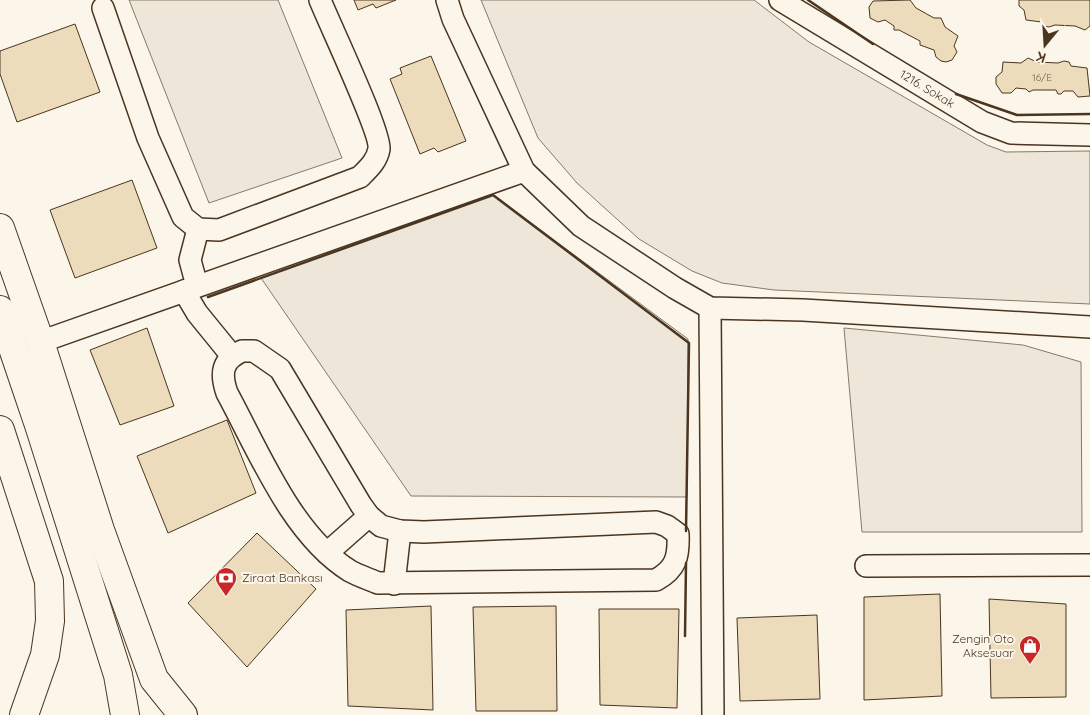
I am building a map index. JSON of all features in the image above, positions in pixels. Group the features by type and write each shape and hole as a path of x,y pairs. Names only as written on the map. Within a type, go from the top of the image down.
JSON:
{"highway":[{"path":"0,228 40,342 100,530 154,679 182,715"},
{"path":"0,310 40,428 118,675 125,715"},
{"path":"0,430 49,581 50,621 45,655 24,715"}],"street":[{"path":"103,8 148,138 183,218 198,229 218,230 360,177 372,165 379,148 373,126 320,0"},
{"path":"447,0 453,18 524,171 581,226 675,288 710,308 803,310 1090,327"},
{"name":"1216. Sokak","path":"780,0 982,122 1011,133 1090,135"},
{"path":"40,342 524,171"},
{"path":"198,229 190,260 191,289 197,313 232,356"},
{"path":"710,308 713,715"},
{"path":"242,351 254,351 269,359 280,369 369,516 381,526 400,531 506,529 656,522 668,526 678,534 678,550 676,562 666,574 656,580 394,584 378,583 351,572 327,553 304,530 227,393 222,379 224,366 232,356 242,351"},
{"path":"327,553 369,516"},
{"path":"394,584 400,531"},
{"path":"866,566 1090,565"}],"shaded area":[{"path":"129,0 278,0 342,158 209,203"},
{"path":"481,0 754,0 809,42 987,145 1006,152 1090,151 1090,304 774,290 722,283 692,271 639,239 577,183 538,138"},
{"path":"493,195 688,339 687,497 411,496 261,278"},
{"path":"844,328 1023,345 1081,362 1082,532 862,532"}],"building":[{"path":"354,0 396,0 376,8 373,4 358,10"},
{"path":"910,0 916,8 934,18 941,18 945,27 958,36 954,46 957,52 952,60 941,61 936,57 934,50 920,45 920,41 899,30 894,30 894,26 885,20 878,22 870,18 869,7 873,1"},
{"path":"1019,0 1090,0 1090,26 1085,30 1075,26 1055,25 1049,27 1044,26 1042,22 1026,20 1024,10 1019,6"},
{"path":"75,24 100,92 17,122 0,74 0,51"},
{"path":"431,56 466,141 438,152 434,148 420,154 390,79 402,74 400,68"},
{"path":"1028,58 1037,62 1058,63 1064,61 1069,62 1071,66 1087,68 1090,96 1078,97 1073,91 1064,91 1058,94 1056,90 1033,90 1029,92 1026,89 1016,88 1011,93 1002,93 996,84 996,77 1002,72 1003,62 1021,63"},
{"path":"132,180 157,248 75,278 50,210"},
{"path":"147,328 174,406 120,425 90,350"},
{"path":"227,420 256,493 168,533 137,456"},
{"path":"257,533 316,589 247,667 188,603"},
{"path":"940,594 942,696 864,700 864,597"},
{"path":"989,599 1066,604 1066,697 991,698"},
{"path":"431,606 433,710 348,706 346,610"},
{"path":"556,606 557,711 476,711 473,607"},
{"path":"599,609 679,609 677,708 600,705"},
{"path":"817,615 820,699 740,701 737,618"}],"wall":[{"path":"808,0 873,44"},
{"path":"956,94 1017,115 1090,114"},
{"path":"208,297 493,195 689,343 686,531"},
{"path":"685,636 686,563"}],"place":[{"name":"Ziraat Bankası","path":"226,597"},
{"name":"Zengin Oto Aksesuar","path":"1030,665"}]}
